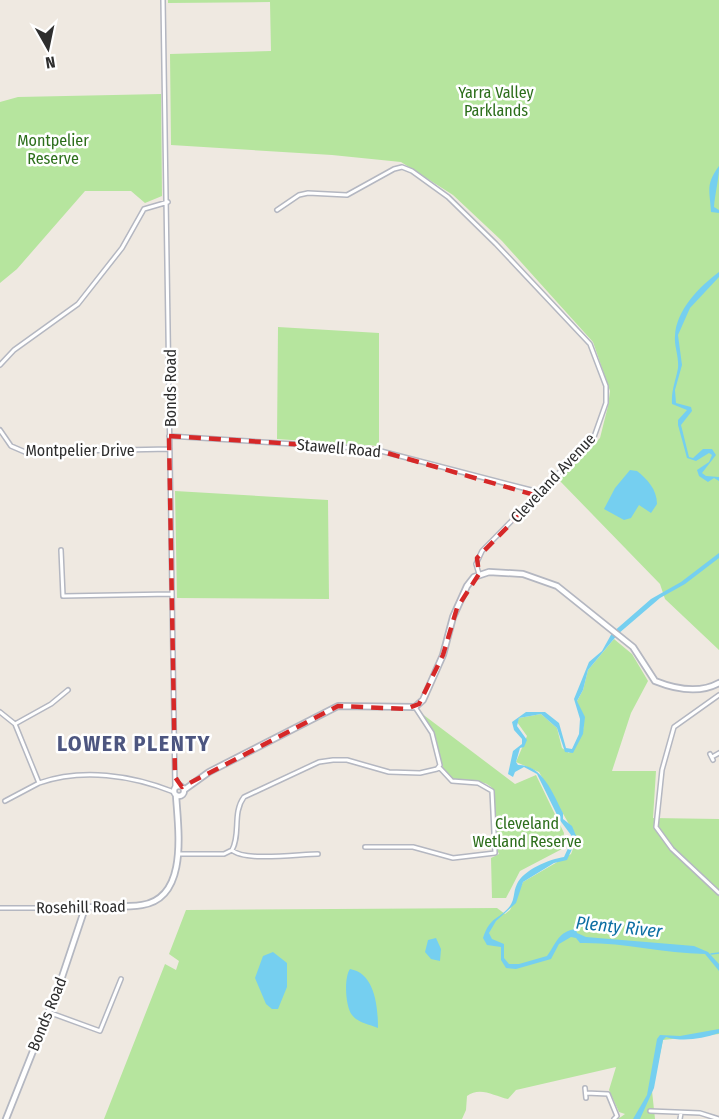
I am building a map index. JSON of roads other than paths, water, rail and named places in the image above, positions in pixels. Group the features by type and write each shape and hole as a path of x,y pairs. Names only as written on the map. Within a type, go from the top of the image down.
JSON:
{"street":[{"name":"Bonds Road","path":"160,897 174,879 178,790 175,777 168,202 163,0"},
{"name":"Cleveland Avenue","path":"277,210 299,195 308,193 347,195 394,169 402,167 412,171 448,197 590,344 607,395 597,431 538,496 482,551 476,564 479,574 468,586 453,617 443,655 423,700 415,707"},
{"path":"0,365 14,351 78,304 122,248 144,209 168,202"},
{"name":"Montpelier Drive","path":"0,430 11,446 25,452 170,449"},
{"name":"Stawell Road","path":"170,436 373,448 531,490 538,496"},
{"path":"62,550 63,596 172,594"},
{"path":"479,574 514,573 546,580 557,586 641,657 649,675 655,681 692,689 703,689 719,683"},
{"path":"15,724 51,704 68,690"},
{"path":"719,695 674,727 660,780 656,827 672,849 719,893"},
{"path":"5,801 39,783 70,774 92,773 178,790 338,706 415,707 432,733 439,767 452,781 478,783 492,791 495,854 453,858 412,847 365,847"},
{"path":"0,712 15,724 39,783"},
{"path":"712,757 719,753"},
{"path":"176,854 224,854 232,850 236,838 238,807 244,797 319,762 347,760 389,772 406,774 420,773 439,767"},
{"path":"232,850 236,854 252,856 318,854"},
{"name":"Rosehill Road","path":"0,908 141,906 160,897"},
{"name":"Bonds Road","path":"6,1119 48,1012 85,908"},
{"path":"48,1012 100,1030 121,979"},
{"path":"586,1098 586,1091 608,1094 616,1118 622,1113"},
{"path":"650,1111 700,1113 719,1119"},
{"path":"680,1119 681,1113"}],"water":[{"path":"719,166 714,207 719,210 719,213 711,212 709,188"},
{"path":"719,272 719,277 690,308 678,335 682,365 675,390 676,403 691,407 692,411 681,425 689,457 693,458 703,449 712,449 716,455 702,473 706,476 719,477 719,481 714,478 708,482 699,476 697,470 709,462 712,455 709,453 696,461 687,458 678,420 687,410 672,404 678,368 675,336 676,326 684,308 704,284"},
{"path":"630,470 637,471 648,481 657,504 651,513 639,505 631,518 624,520 604,509 615,488"},
{"path":"719,553 719,558 685,584 660,598 618,634 588,670 583,690 577,701 585,717 583,734 573,753 565,752 557,728 541,714 519,718 517,726 527,740 524,747 520,748 516,762 541,775 563,813 563,819 572,826 577,838 567,860 554,863 523,882 516,903 496,921 489,933 492,939 504,944 504,958 509,964 519,964 547,956 561,935 576,929 577,933 586,937 694,946 708,952 719,964 719,971 705,954 580,943 576,938 571,937 559,944 551,959 516,969 506,968 501,960 501,947 487,945 483,938 486,931 492,922 510,906 517,884 525,874 545,863 564,857 571,835 559,819 537,774 524,767 515,772 513,777 508,774 513,751 522,744 522,739 514,730 512,722 526,712 545,712 559,723 566,748 572,749 579,734 580,719 574,699 589,662 602,651 612,633 651,599 681,582"},
{"path":"436,938 441,949 440,961 431,959 425,952 428,940"},
{"path":"273,952 287,963 287,987 278,1009 272,1009 266,1004 255,978 263,956"},
{"path":"350,969 365,977 370,984 376,1001 378,1028 357,1020 350,1011 346,985"},
{"path":"719,1029 719,1033 699,1038 685,1040 666,1037 663,1040 654,1088 640,1119 633,1119 647,1095 657,1039 660,1035 680,1036"}],"waterway":[{"path":"711,954 719,953"}],"district":[{"name":"LOWER PLENTY","path":"134,743"}],"park label":[{"name":"Yarra Valley Parklands","path":"496,101"},
{"name":"Montpelier Reserve","path":"53,149"},
{"name":"Cleveland Wetland Reserve","path":"527,832"}],"water label":[{"name":"Plenty River","path":"619,927"}]}
